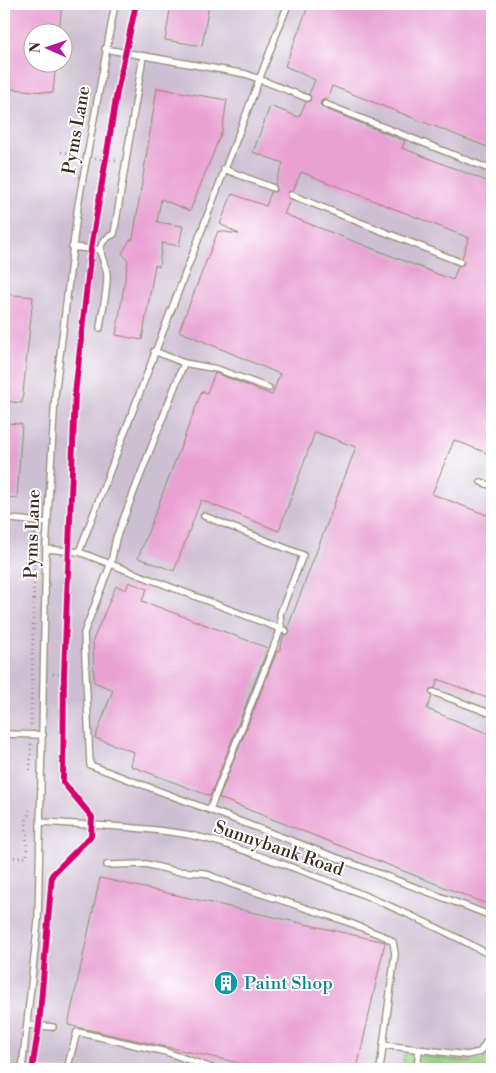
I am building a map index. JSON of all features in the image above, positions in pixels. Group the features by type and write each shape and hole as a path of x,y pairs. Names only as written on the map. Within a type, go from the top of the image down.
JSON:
{"lane":[{"name":"Pyms Lane","path":"22,1069 38,921 46,549 55,396 72,247 114,4"},
{"path":"79,552 154,351 288,4"},
{"path":"105,49 260,78 307,98"},
{"path":"100,328 108,275 103,265 101,250 106,238 114,234 143,56"},
{"path":"325,104 492,170"},
{"path":"224,169 273,188"},
{"path":"292,195 460,262"},
{"path":"72,247 101,250"},
{"path":"154,351 184,363 217,369 269,388"},
{"path":"184,363 116,538 111,563 84,633 90,765 492,916"},
{"path":"481,482 492,486"},
{"path":"204,516 304,555 280,614 283,630 210,809"},
{"path":"4,518 47,523"},
{"path":"46,549 79,552 283,630"},
{"path":"433,692 492,714"},
{"path":"4,734 43,735"},
{"name":"Sunnybank Road","path":"41,822 169,832 202,838 305,872 383,902 439,927 492,956"},
{"path":"107,865 146,864 174,871 204,873 386,937 392,942 395,949 380,1069"},
{"path":"28,1025 53,1027"},
{"path":"67,1069 77,1032 166,1052 215,1069"},
{"path":"383,1045 473,1054 485,1046 492,1033"},
{"path":"417,1069 419,1050"},
{"path":"472,1069 492,1069"}],"path":[{"path":"104,169 107,150"},
{"path":"30,773 35,522"},
{"path":"64,665 64,684"},
{"path":"4,858 27,857 26,821 30,802"}],"shaded area":[{"path":"4,4 492,4 492,1069 4,1069"}],"green space":[{"path":"492,1053 492,1069 402,1069 404,1054 472,1062"}],"building":[{"path":"4,4 62,4 60,22 22,22 22,72 55,72 53,93 4,88"},
{"path":"171,4 209,4 202,46 165,40"},
{"path":"309,4 492,4 492,149 332,86 327,100 322,100 320,104 323,108 405,141 402,148 492,183 492,283 488,294 492,296 492,455 454,440 432,494 492,517 492,700 438,679 435,688 429,690 432,696 427,709 492,735 492,906 219,798 277,651 279,652 284,635 290,633 288,627 356,447 315,432 279,531 201,500 174,571 138,558 202,391 207,393 215,373 272,395 280,374 179,331 218,231 239,234 220,224 232,194 266,206 271,192 277,190 275,184 283,163 253,152 270,106 299,117 306,102 311,100 309,94 315,80 285,66","holes":["301,172 469,238 462,258 464,264 458,266 453,280 284,214 290,200 287,194 293,191"]},
{"path":"157,88 227,100 222,131 190,211 161,199 157,222 183,226 179,246 162,243 159,267 155,265 142,340 116,335 128,261 122,253 130,240 133,239"},
{"path":"4,294 33,297 22,403 4,401"},
{"path":"4,423 22,424 17,498 4,497"},
{"path":"129,582 147,589 142,601 268,648 210,796 131,766 134,752 95,738 113,690 94,682 93,640 116,586 126,590"},
{"name":"Paint Shop","path":"100,878 385,942 357,1069 266,1069 68,1025"}],"cycle path":[{"path":"32,1069 39,1026 52,875 91,836 92,817 63,782 64,674 75,394 91,249 117,92 136,4"}],"place":[{"name":"Paint Shop","path":"226,983"}]}
